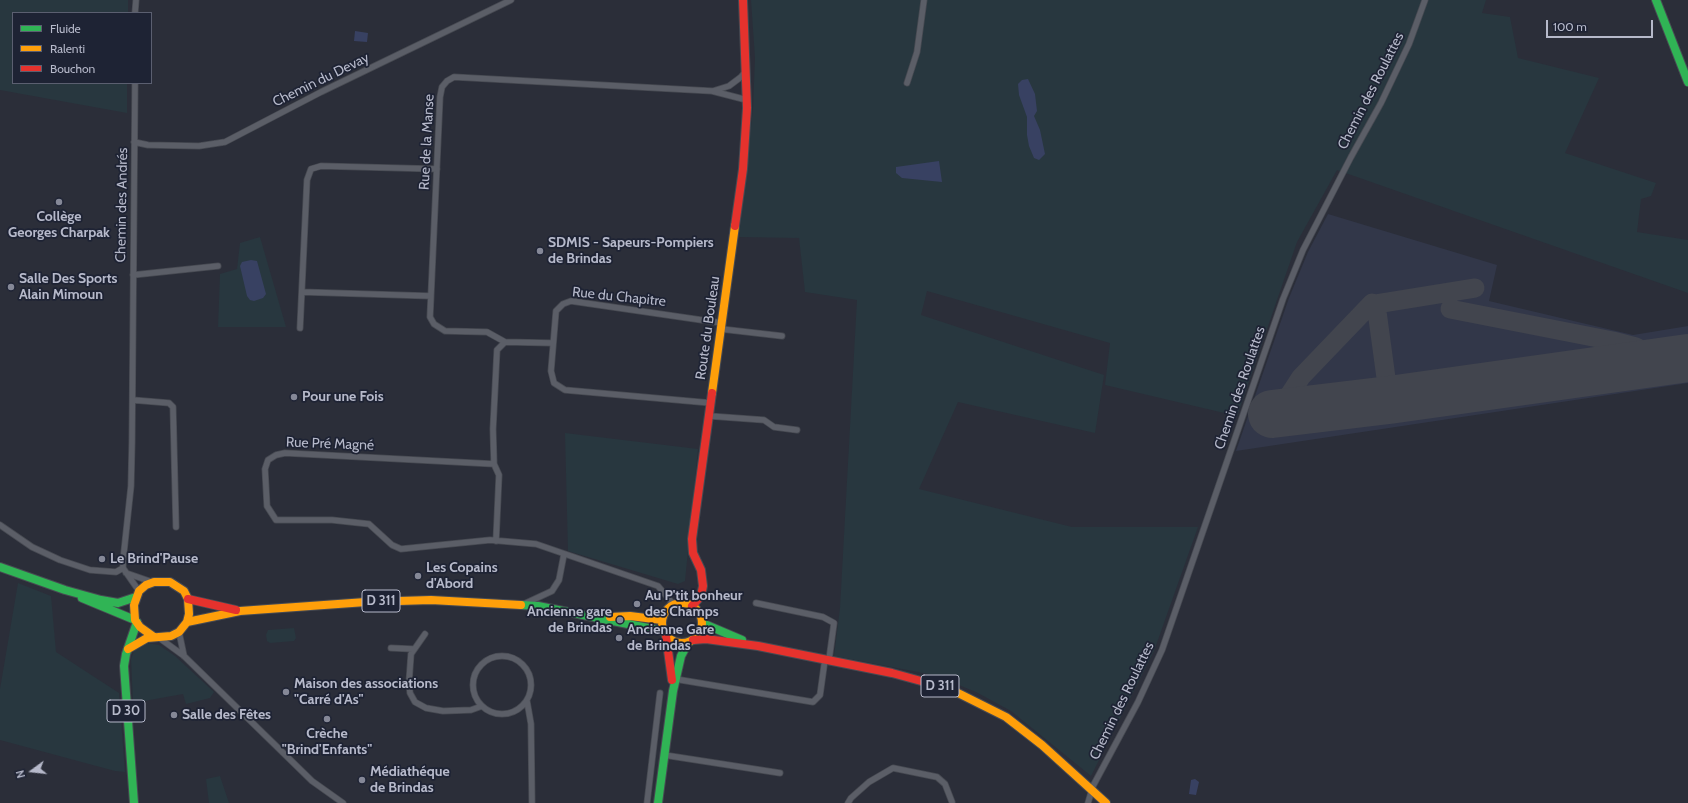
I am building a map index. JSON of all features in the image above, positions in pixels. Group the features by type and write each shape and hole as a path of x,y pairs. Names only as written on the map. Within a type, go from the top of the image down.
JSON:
{"main road":[{"name":"Route du Bouleau","path":"692,606 700,596 703,586 701,570 693,552 692,539 743,169 747,100 743,0"},
{"path":"1656,0 1688,82"},
{"path":"0,567 65,590 118,603 138,594 154,582 170,582 184,591 188,598 189,614 187,622 179,632 171,636 156,637 139,641 128,649"},
{"path":"65,590 96,605 136,621 146,633 156,637"},
{"path":"136,621 134,605 138,594"},
{"name":"D 311","path":"188,598 240,611"},
{"name":"D 311","path":"187,622 240,611 404,600 470,601 523,605 599,617 664,633"},
{"path":"658,803 675,679 681,656 691,641 698,635 702,623 698,610 692,606 680,603 673,604 664,613 662,620 672,667 673,690"},
{"name":"D 311","path":"599,617 630,616 662,620"},
{"name":"D 30","path":"134,803 124,666 136,621"},
{"name":"D 311","path":"702,623 758,646"},
{"path":"664,633 676,642 691,641"},
{"name":"D 311","path":"691,641 706,639 758,646 892,672 950,690 987,706 1006,717 1042,745 1106,803"}],"street":[{"path":"135,12 136,0"},
{"name":"Chemin du Devay","path":"134,142 148,146 199,146 225,142 321,92 511,0"},
{"path":"907,83 917,52 924,0"},
{"name":"Chemin des Roulattes","path":"1088,803 1091,790 1138,702 1162,650 1283,299 1303,250 1381,103 1410,44 1425,0"},
{"path":"712,91 729,86 741,77 746,70"},
{"name":"Rue de la Manse","path":"505,342 487,332 445,331 438,329 430,317 442,87 447,81 454,77 712,91"},
{"name":"Chemin des Andrés","path":"125,571 131,486 133,400 135,84"},
{"path":"712,91 747,100"},
{"path":"300,328 307,180 311,169 321,166 437,169"},
{"path":"133,275 218,266"},
{"path":"302,292 431,296"},
{"name":"Rue du Chapitre","path":"711,403 565,390 554,383 550,371 556,311 563,304 571,301 782,336"},
{"path":"496,541 499,475 494,464 493,430 497,350 505,342 552,343"},
{"path":"133,400 169,403 173,407 176,527"},
{"path":"709,416 764,420 774,427 797,430"},
{"name":"Rue Pré Magné","path":"494,464 285,453 276,455 268,460 265,469 267,506 276,520 332,520 369,524 378,530 392,545 401,549 496,541 536,544 658,586 673,604"},
{"path":"0,525 32,547 60,560 90,570 116,572 125,571 154,582"},
{"path":"523,605 552,591 559,580 564,554"},
{"path":"125,571 138,594"},
{"path":"675,679 813,702 820,695 834,623 823,616 756,603"},
{"path":"179,632 184,656"},
{"path":"425,634 413,649 411,654 409,682 410,692 414,702 426,708 443,711 471,710 482,706"},
{"path":"156,637 184,656 312,781 343,803"},
{"path":"391,648 413,649"},
{"path":"527,701 514,712 506,714 493,713 482,706 476,698 473,688 474,678 478,669 485,662 494,657 504,656 514,658 522,664 528,672 531,686 527,701 531,724 532,803"},
{"path":"647,803 660,693"},
{"path":"664,755 780,773"},
{"path":"848,803 850,798 869,782 893,768 936,777 945,784 952,802"}],"shaded area":[{"path":"0,0 128,0 128,12 12,12 12,84 127,84 127,113 0,90"},
{"path":"751,0 1486,0 1482,13 1510,17 1518,58 1599,78 1565,153 1656,183 1651,196 1641,199 1637,232 1688,240 1688,293 1337,170 1297,242 1237,416 1105,385 1110,343 927,291 921,315 1104,375 1095,433 958,402 919,489 1072,527 1198,527 1154,651 1091,776 1011,711 976,692 934,675 834,656 840,608 857,300 805,292 799,238 739,237 753,108 755,58"},
{"path":"1328,214 1497,265 1489,301 1633,335 1688,326 1688,383 1236,451 1289,298 1308,252"},
{"path":"260,237 286,327 218,327 220,274 237,269 240,243"},
{"path":"565,433 698,449 685,581 678,584 568,551"},
{"path":"18,583 51,596 56,652 119,693 125,772 115,771 0,740 0,689"},
{"path":"294,628 296,638 294,641 270,643 267,641 266,635 268,630"},
{"path":"147,643 159,645 175,656 214,692 210,698 186,704 183,694 133,703 131,659 134,651"},
{"path":"220,776 229,803 209,803 206,779"}],"water":[{"path":"355,31 368,33 367,42 354,41"},
{"path":"1028,79 1035,94 1037,111 1034,116 1040,130 1045,154 1039,160 1034,158 1029,146 1027,135 1027,117 1019,95 1018,84 1022,80"},
{"path":"939,161 942,182 902,178 896,173 896,167"},
{"path":"251,260 257,261 266,294 263,298 254,301 250,300 247,296 240,266 242,262"},
{"path":"1195,779 1199,782 1196,795 1189,794 1191,780"}],"taxiway":[{"path":"1389,400 1376,304 1475,288"},
{"path":"1283,413 1290,394 1301,377 1372,303"},
{"path":"1450,309 1613,341 1636,347 1662,362"}],"runway":[{"path":"1272,414 1389,400 1688,358"}],"traffic: fast":[{"path":"1656,0 1688,82"},
{"path":"0,567 65,590 101,600 118,603 136,597"},
{"path":"82,598 135,620"},
{"path":"521,605 538,606 663,631"},
{"path":"134,803 124,666 126,654 137,622"},
{"path":"702,623 742,640"},
{"path":"658,803 673,691 681,656 688,643"}],"traffic: slow":[{"path":"712,393 735,226"},
{"path":"128,649 147,638 171,636 179,632 187,622 189,614 188,599 184,591 170,582 154,582 146,585 139,591 134,605 135,620 140,627 154,637"},
{"path":"187,622 240,611 366,602 431,600 521,605"},
{"path":"686,603 693,606 699,612 702,623 701,631 693,640 686,643 678,643 671,640 663,631 662,619 665,612 674,604 686,603"},
{"path":"610,617 630,616 662,620"},
{"path":"950,689 1006,717 1042,745 1106,803"}],"traffic: jam":[{"path":"735,226 743,169 747,108 743,0"},
{"path":"692,606 701,596 703,586 701,570 693,553 692,539 712,393"},
{"path":"188,599 236,610"},
{"path":"666,636 672,680"},
{"path":"693,640 706,639 758,646 892,673 950,689"}],"place":[{"name":"Collège Georges Charpak","path":"59,202"},
{"name":"SDMIS - Sapeurs-Pompiers de Brindas","path":"540,251"},
{"name":"Salle Des Sports Alain Mimoun","path":"11,287"},
{"name":"Pour une Fois","path":"294,397"},
{"name":"Le Brind'Pause","path":"102,559"},
{"name":"Les Copains d'Abord","path":"418,576"},
{"name":"Au P'tit bonheur des Champs","path":"637,604"},
{"name":"Ancienne gare de Brindas","path":"620,620"},
{"name":"Ancienne Gare de Brindas","path":"619,638"},
{"name":"Maison des associations \"Carré d'As\"","path":"286,692"},
{"name":"Salle des Fêtes","path":"174,715"},
{"name":"Crèche \"Brind'Enfants\"","path":"327,719"},
{"name":"Médiathéque de Brindas","path":"362,780"}]}
